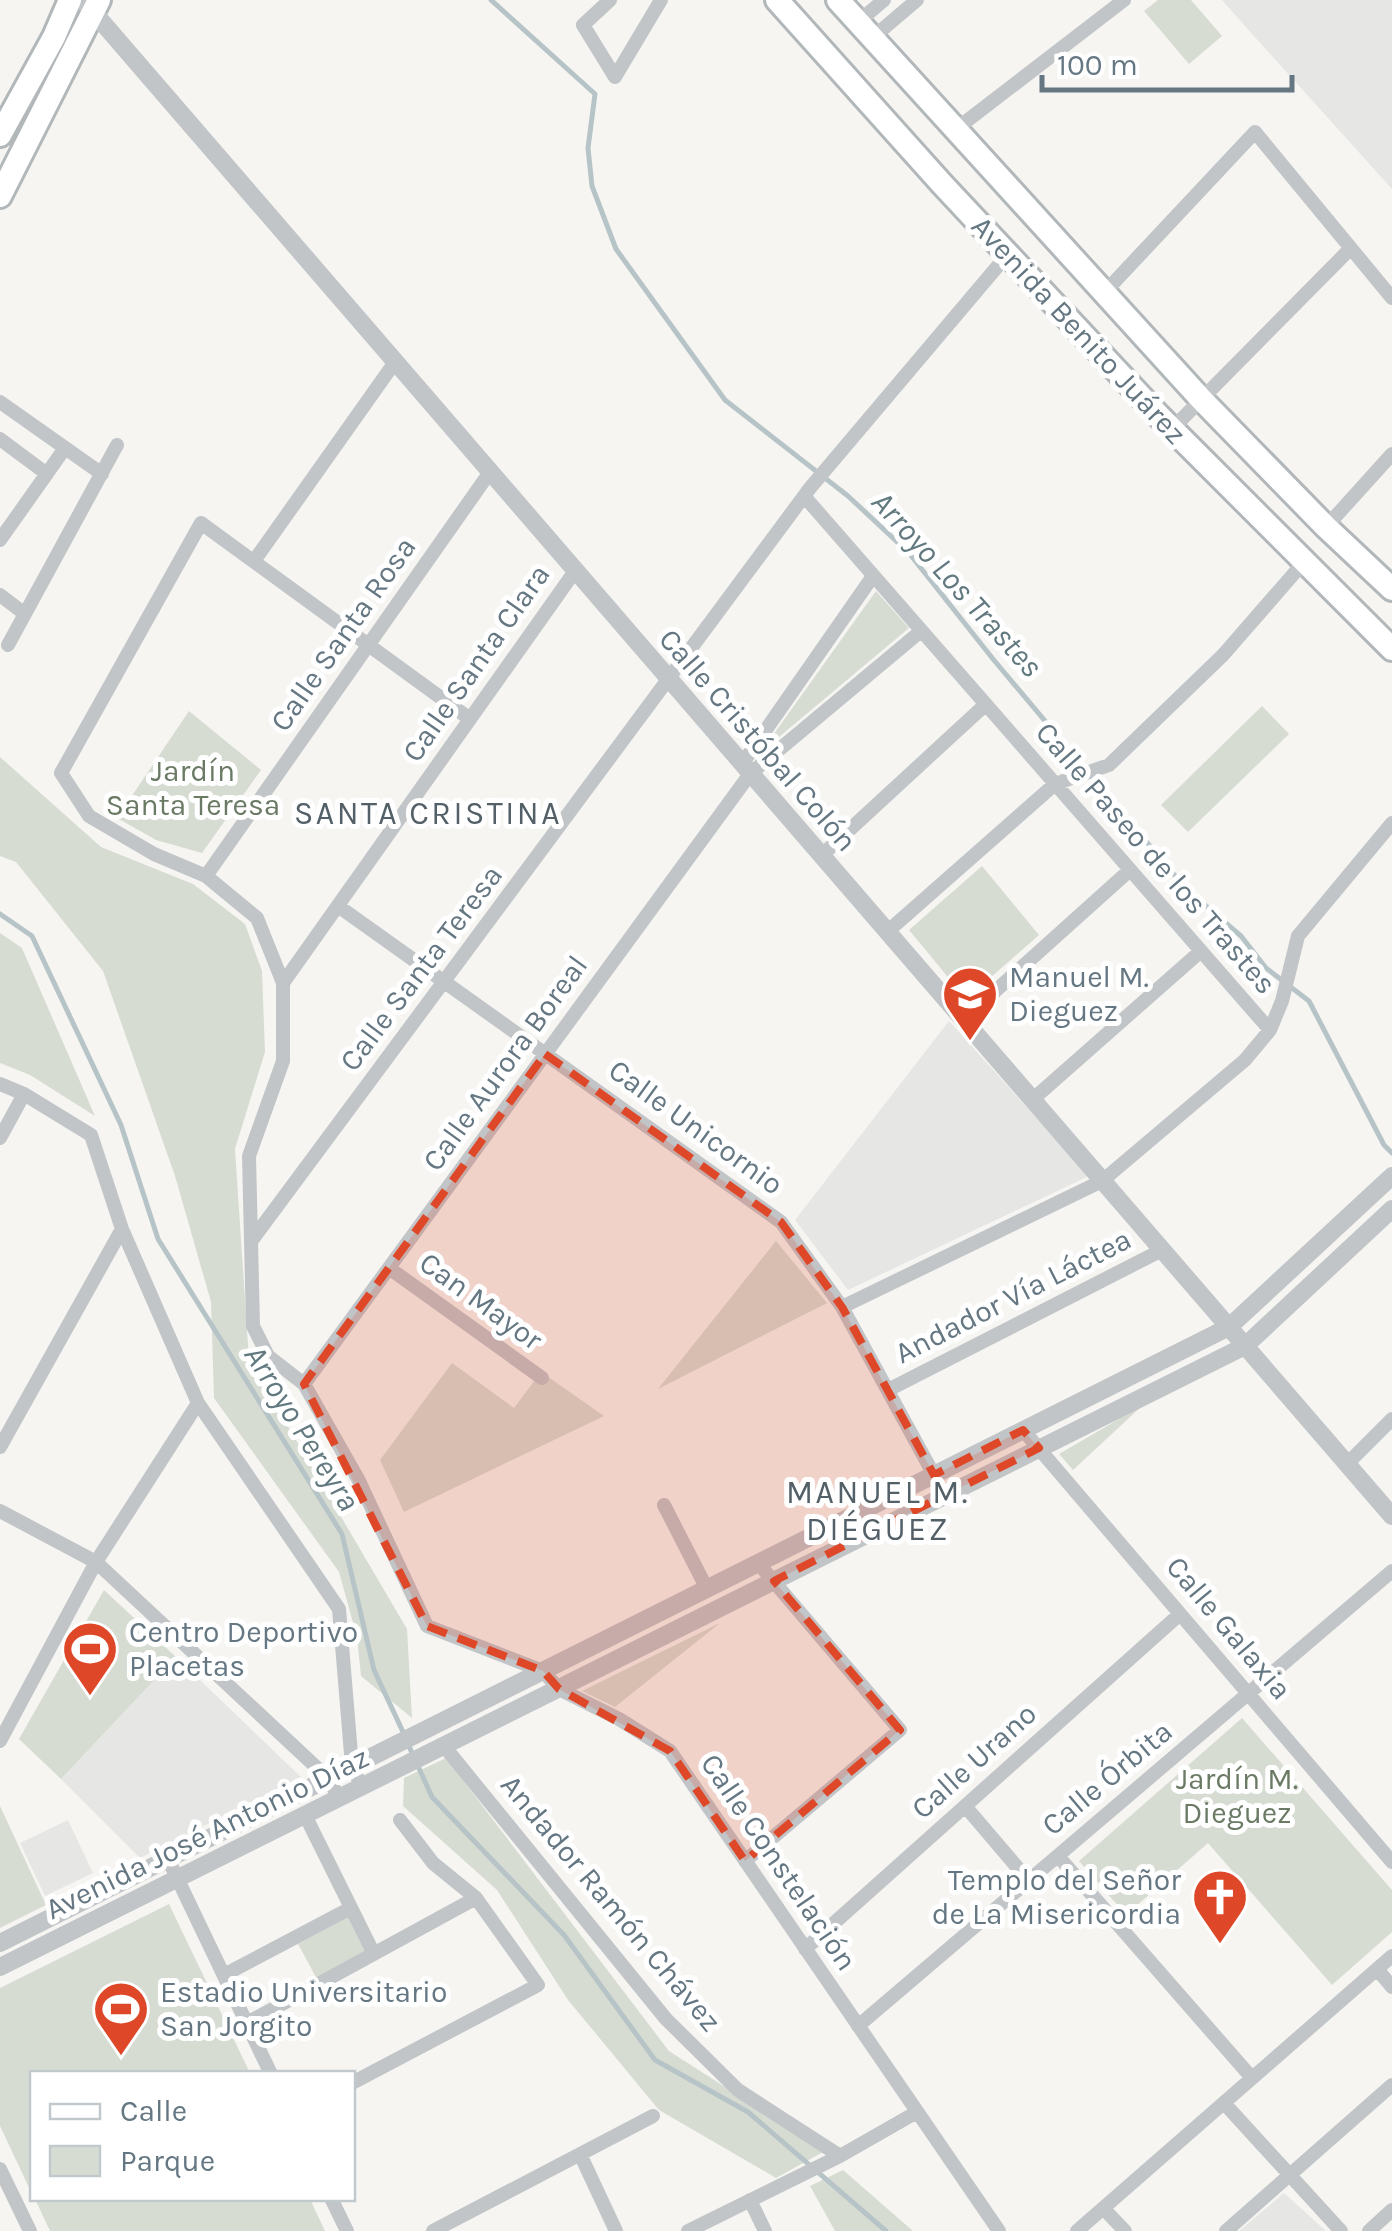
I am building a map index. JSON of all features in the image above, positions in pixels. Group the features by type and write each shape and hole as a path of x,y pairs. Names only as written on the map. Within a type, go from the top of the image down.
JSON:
{"main road":[{"path":"0,135 54,38 70,0"},
{"name":"Avenida Benito Juárez","path":"777,0 1172,429 1392,650"},
{"name":"Avenida Benito Juárez","path":"838,0 1201,399 1326,528 1392,589"},
{"path":"0,196 92,4"}],"street":[{"path":"610,0 583,25 615,77 660,0"},
{"path":"864,31 884,0"},
{"path":"864,31 917,0"},
{"path":"955,130 1124,0"},
{"name":"Calle Cristóbal Colón","path":"92,4 395,362 1392,1516"},
{"path":"1104,292 1255,132 1392,298"},
{"path":"1172,429 1350,249"},
{"name":"Calle Santa Teresa","path":"252,1240 807,492 1008,254"},
{"path":"254,561 395,362"},
{"path":"0,402 102,474"},
{"path":"0,439 47,474"},
{"path":"8,645 118,445"},
{"path":"0,540 65,448"},
{"path":"1326,528 1392,454"},
{"name":"Calle Santa Rosa","path":"206,876 490,472"},
{"name":"Calle Paseo de los Trastes","path":"807,492 873,576 1270,1030"},
{"path":"470,719 202,523 61,773 89,816 154,854 206,876 257,918 284,983 282,1061 249,1156 253,1326 268,1356 304,1384 358,1479 427,1626 543,1670"},
{"path":"887,932 1054,784 1110,765 1222,655 1304,562"},
{"name":"Calle Santa Clara","path":"284,983 575,570"},
{"name":"Calle Aurora Boreal","path":"304,1384 545,1054 746,769 873,576"},
{"path":"0,594 25,614"},
{"path":"746,769 921,631"},
{"path":"822,856 986,704"},
{"path":"842,1307 1102,1181 1245,1060 1270,1030 1298,936 1392,823"},
{"path":"963,1020 1130,870"},
{"name":"Calle Unicornio","path":"338,906 781,1222 842,1307 934,1474"},
{"path":"1032,1100 1201,952"},
{"path":"0,1084 24,1094 90,1135 122,1229 198,1402 339,1609 352,1766 362,1787"},
{"path":"0,1138 24,1094"},
{"name":"Avenida José Antonio Díaz","path":"0,1943 1228,1327 1392,1176"},
{"name":"Avenida José Antonio Díaz","path":"0,1967 1245,1346 1392,1209"},
{"path":"0,1447 122,1229"},
{"name":"Andador Vía Láctea","path":"888,1390 1162,1250"},
{"name":"Can Mayor","path":"388,1268 542,1378"},
{"path":"0,1741 96,1562 198,1402"},
{"path":"1347,1464 1392,1419"},
{"name":"Calle Galaxia","path":"1023,1430 1392,1862"},
{"path":"664,1505 706,1588"},
{"path":"0,1511 96,1562 328,1778 338,1798"},
{"path":"745,1861 900,1730 758,1562"},
{"name":"Calle Órbita","path":"858,2026 1392,1571"},
{"name":"Calle Urano","path":"806,1949 1180,1614"},
{"name":"Calle Constelación","path":"543,1670 558,1689 619,1719 670,1751 998,2231"},
{"name":"Andador Ramón Chávez","path":"441,1747 666,2019 738,2090 836,2158"},
{"path":"965,1806 1028,1881"},
{"path":"305,1815 374,1954"},
{"path":"355,2082 538,1985 476,1898 433,1864 400,1820"},
{"path":"1058,1856 1252,2078"},
{"path":"168,1859 270,2071"},
{"path":"247,2023 476,1898"},
{"path":"224,1975 351,1908"},
{"path":"1076,2231 1392,1956"},
{"path":"1377,1969 1392,1987"},
{"path":"1226,2231 1392,2085"},
{"path":"1224,2102 1341,2231"},
{"path":"688,2231 836,2158 917,2112"},
{"path":"433,2231 652,2116"},
{"path":"580,2154 616,2231"},
{"path":"0,2169 30,2231"},
{"path":"750,2200 765,2231"},
{"path":"0,2212 16,2201"},
{"path":"332,2201 347,2231"},
{"path":"1103,2208 1125,2231"},
{"path":"1369,2231 1392,2210"}],"highlighted area":[{"path":"545,1054 781,1222 842,1307 934,1475 1023,1430 1039,1448 774,1581 900,1730 745,1861 670,1751 559,1689 543,1671 427,1626 304,1384"}],"shaded area":[{"path":"1222,0 1392,0 1392,189 1244,25"},
{"path":"949,1021 1089,1176 848,1290 795,1220"},
{"path":"176,1657 301,1777 140,1858 61,1779"},
{"path":"68,1820 93,1873 45,1896 20,1843"},
{"path":"1284,2193 1326,2231 1239,2231"}],"green space":[{"path":"1158,0 1191,0 1222,36 1189,64 1144,11"},
{"path":"876,591 909,628 761,752"},
{"path":"1262,706 1289,734 1188,832 1161,805"},
{"name":"Jardín Santa Teresa","path":"189,711 261,770 202,853 156,840 117,818"},
{"path":"0,757 101,847 193,884 245,924 262,971 265,1052 235,1149 249,1360 407,1629 412,1718 361,1676 357,1637 339,1572 214,1398 211,1302 175,1176 103,971 16,862 0,856"},
{"path":"982,866 1039,935 966,999 909,930"},
{"path":"0,933 22,948 95,1116 30,1075 0,1063"},
{"path":"776,1241 827,1303 658,1389"},
{"path":"452,1363 514,1408 541,1372 604,1416 404,1512 380,1460"},
{"path":"1143,1405 1073,1470 1059,1454"},
{"name":"Centro Deportivo Placetas","path":"104,1590 176,1657 61,1779 19,1739"},
{"path":"720,1623 615,1707 582,1691"},
{"name":"Jardín M. Dieguez","path":"1242,1718 1392,1890 1392,1932 1332,1985 1208,1843 1126,1915 1079,1861"},
{"path":"446,1758 669,2051 825,2151 776,2178 659,2110 568,2000 497,1890 403,1806 404,1778"},
{"path":"0,1806 46,1905 0,1928"},
{"name":"Estadio Universitario San Jorgito","path":"169,1904 249,2071 30,2071 30,2190 0,2126 0,1988"},
{"path":"349,1917 367,1951 317,1979 298,1944"},
{"path":"843,2170 913,2231 835,2231 810,2186"},
{"path":"36,2201 311,2201 325,2231 50,2231"}],"waterway":[{"name":"Arroyo Los Trastes","path":"491,0 595,94 588,148 592,186 616,249 725,400 848,496 909,553 1187,890 1241,936 1266,968 1309,1001 1384,1145 1392,1153"},
{"name":"Arroyo Pereyra","path":"0,914 32,936 121,1125 158,1239 342,1534 374,1670 404,1734"},
{"name":"Arroyo Pereyra","path":"408,1744 432,1797 564,1935 655,2060 748,2112 886,2231"}],"place":[{"name":"Manuel M. Dieguez","path":"970,1043"},
{"name":"Centro Deportivo Placetas","path":"90,1698"},
{"name":"Templo del Señor de La Misericordia","path":"1220,1946"},
{"name":"Estadio Universitario San Jorgito","path":"121,2058"}],"district":[{"name":"SANTA CRISTINA","path":"428,813"},
{"name":"MANUEL M. DIÉGUEZ","path":"878,1510"}]}
